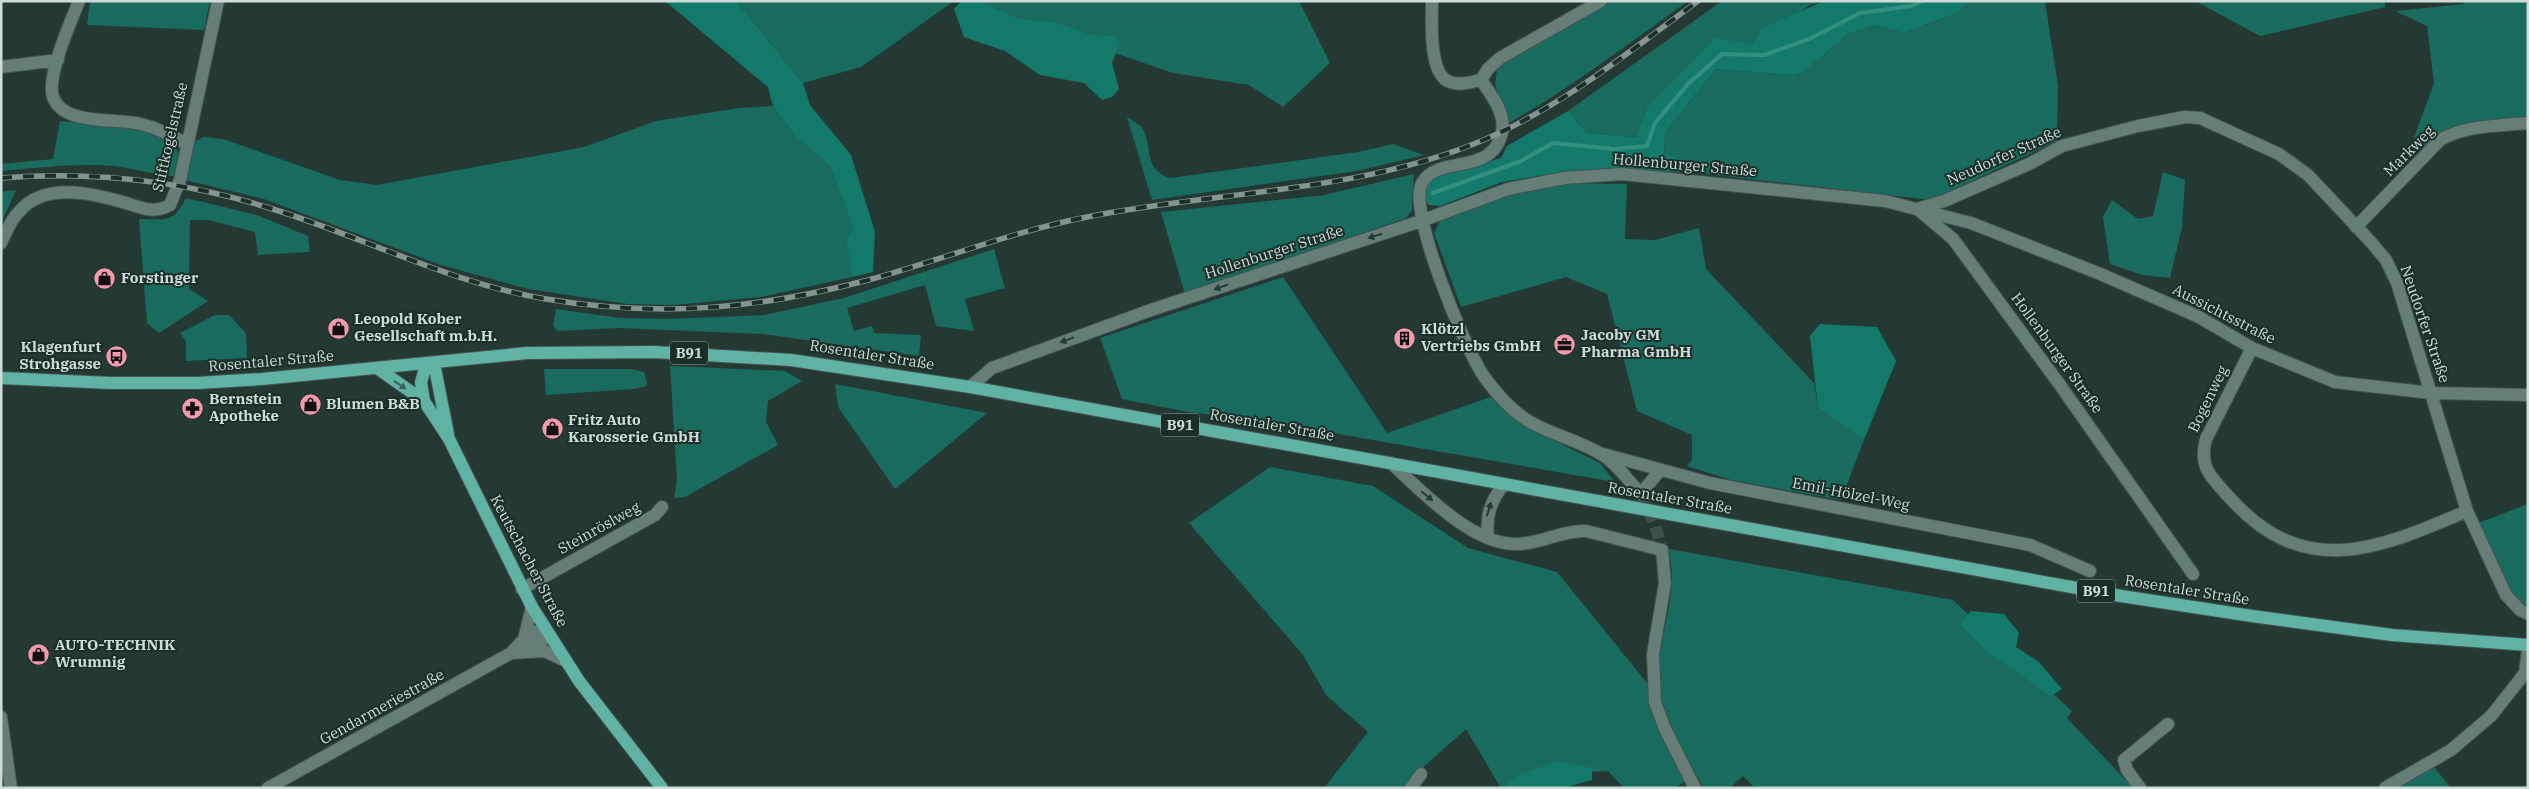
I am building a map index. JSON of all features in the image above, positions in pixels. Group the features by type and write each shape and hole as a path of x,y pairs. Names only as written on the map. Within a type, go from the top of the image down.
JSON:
{"main road":[{"name":"Rosentaler Straße","path":"1,378 111,383 197,383 526,354 654,352 720,354 791,360 970,387 2121,596 2252,616 2392,634 2528,645"},
{"path":"424,401 421,382 424,372 434,363"},
{"path":"434,363 449,439"},
{"path":"377,368 424,401 449,439"},
{"name":"Keutschacher Straße","path":"449,439 522,588 546,631 566,661 662,788"}],"street":[{"path":"79,1 52,78 53,96 58,104 84,118 148,126 187,144"},
{"name":"Stiftkogelstraße","path":"1,244 17,213 34,198 48,194 102,196 152,210 163,209 170,205 175,197 218,1"},
{"path":"1432,1 1433,53 1437,68 1441,76 1448,82 1459,84 1481,80 1488,68 1500,58 1601,1"},
{"path":"1,67 58,60"},
{"name":"Emil-Hölzel-Weg","path":"1481,80 1496,100 1502,115 1502,136 1496,149 1485,158 1434,172 1426,178 1418,195 1421,220 1452,311 1483,374 1512,408 1536,425 1602,454 1710,483 2030,545 2090,571"},
{"name":"Neudorfer Straße","path":"1917,209 1944,201 2029,164 2062,146 2185,117 2211,121 2279,154 2308,176 2386,260 2398,283 2467,511 2506,595 2520,610 2528,614"},
{"name":"Markweg","path":"2356,227 2440,140 2449,135 2473,128 2528,123"},
{"name":"Hollenburger Straße","path":"970,387 992,368 1151,310 1508,189 1564,178 1622,174 1885,201 1917,209 1953,239 2060,385 2192,574"},
{"name":"Aussichtsstraße","path":"1917,209 1971,223 2098,273 2197,316 2252,348 2336,382 2431,392 2528,396"},
{"name":"Bogenweg","path":"2252,348 2206,439 2202,452 2204,463 2210,476 2239,508 2256,522 2288,542 2307,549 2344,550 2390,543 2467,511"},
{"name":"Emil-Hölzel-Weg","path":"1602,454 1641,494 1660,470"},
{"path":"1391,463 1424,493 1468,528 1488,538 1514,544 1528,544 1577,530 1662,550 1665,583 1653,654 1655,702 1695,788"},
{"path":"1488,538 1488,508 1504,484"},
{"name":"Steinröslweg","path":"522,588 655,515 662,507"},
{"path":"519,648 532,607"},
{"name":"Gendarmeriestraße","path":"268,788 519,648 542,641 546,631"},
{"name":"Gendarmeriestraße","path":"519,648 544,651 566,661"},
{"path":"2385,788 2463,741 2491,716 2525,679 2528,649"},
{"path":"1,717 12,788"},
{"path":"2140,788 2127,770 2124,760 2134,749 2168,724"},
{"path":"1411,788 1421,774"}],"green space":[{"path":"90,1 210,1 204,30 87,25"},
{"path":"665,1 736,1 803,83 810,105 851,155 875,232 873,272 852,277 846,239 853,229 831,167 795,136 773,106 768,87"},
{"path":"736,1 954,1 861,67 803,83"},
{"path":"961,1 978,1 1019,19 1057,23 1091,35 1114,36 1120,42 1112,63 1119,89 1112,97 1102,100 1084,83 1040,75 1005,51 964,37 954,9"},
{"path":"965,1 1299,1 1330,63 1283,107 1249,85 1173,73"},
{"path":"1612,1 1688,1 1577,81 1507,124 1495,84 1497,70 1507,59"},
{"path":"1722,1 1824,1 1810,5 1753,44 1647,108 1636,137 1587,133 1568,111"},
{"path":"1824,1 1969,1 1957,13 1904,33 1876,25 1848,34 1804,72 1794,75 1716,69 1665,132 1664,153 1685,160 1689,172 1568,171 1502,182 1440,206 1429,205 1425,198 1425,192 1431,179 1501,158 1507,146 1568,111 1587,133 1636,137 1647,108 1715,38 1753,44 1762,28"},
{"path":"1969,1 2045,1 2058,86 2057,141 1931,200 1689,172 1685,160 1664,153 1665,132 1716,69 1794,75 1804,72 1848,34 1876,25 1904,33 1957,13"},
{"path":"2195,1 2385,1 2385,7 2260,36"},
{"path":"2466,1 2528,1 2528,118 2466,123 2446,130 2425,146 2414,138 2434,83 2427,26 2395,11 2464,4"},
{"path":"773,106 795,136 831,167 853,229 846,239 852,277 761,297 673,305 628,304 528,289 441,265 264,199 185,180 193,143 203,137 223,139 340,180 377,185 584,147 656,121 739,108"},
{"path":"1127,117 1143,129 1150,158 1156,170 1170,178 1358,152 1393,144 1424,155 1357,171 1152,200"},
{"path":"60,121 105,125 142,131 158,136 170,142 177,150 178,159 175,176 121,167 93,165 1,171 1,164 53,159"},
{"path":"2163,172 2185,180 2182,227 2170,278 2142,275 2110,264 2103,217 2112,200 2138,219 2153,216"},
{"path":"1414,174 1412,210 1406,218 1185,294 1161,212 1324,195"},
{"path":"1564,183 1627,184 1625,239 1655,240 1699,228 1706,269 1814,383 1818,408 1864,440 1841,500 1731,480 1687,466 1692,460 1692,435 1637,411 1607,294 1566,277 1461,307 1434,233 1441,219 1509,194"},
{"path":"16,190 1,224 1,192"},
{"path":"186,198 257,215 308,236 310,252 258,255 255,232 208,220 190,220 189,289 208,301 159,333 147,323 139,219 162,219 172,216"},
{"path":"994,249 1005,288 965,299 974,331 936,326 925,285 847,308 854,331 872,326 874,333 921,335 919,356 763,334 618,328 558,331 553,326 556,309 620,318 669,319 764,315 844,298"},
{"path":"1283,277 1387,433 1491,397 1521,424 1600,463 1615,482 1251,419 1188,412 1122,399 1100,338"},
{"path":"215,315 229,315 246,333 247,358 186,361 186,341 180,333"},
{"path":"1820,324 1877,327 1896,361 1864,440 1818,408 1810,336"},
{"path":"670,366 785,371 802,381 768,401 766,422 778,445 685,497 674,498 677,479"},
{"path":"544,369 631,369 644,372 647,383 646,386 634,389 546,395"},
{"path":"835,384 987,413 895,489 838,407"},
{"path":"1270,467 1373,486 1468,548 1557,572 1648,684 1652,707 1686,781 1674,788 1624,788 1608,771 1553,774 1519,788 1501,788 1466,729 1420,770 1406,788 1324,788 1368,732 1326,695 1303,655 1189,523"},
{"path":"2528,504 2528,608 2511,593 2478,523"},
{"path":"1669,549 1953,600 2072,711 2067,718 2133,788 1755,788 1743,776 1730,788 1704,788 1672,728 1660,690 1659,663 1672,580"},
{"path":"1971,611 2004,614 2019,633 2016,647 2039,662 2062,689 2051,696 1990,654 1960,624"},
{"path":"1559,761 1592,768 1592,780 1563,788 1503,788 1520,774"},
{"path":"2434,767 2451,788 2395,788"}],"waterway":[{"path":"1433,193 1521,161 1553,143 1614,149 1647,146 1655,123 1688,84 1722,54 1764,55 1809,39 1860,13 1911,6 1924,1"}],"tunnel":[{"path":"1641,494 1655,525 1662,550"}],"railway":[{"path":"1,178 35,176 102,177 168,184 201,190 301,218 404,258 474,282 546,299 588,305 670,309 750,304 831,289 872,279 1006,237 1087,217 1136,208 1336,181 1434,158 1510,128 1566,96 1620,59 1698,1"}],"place":[{"name":"Forstinger","path":"105,278"},
{"name":"Leopold Kober Gesellschaft m.b.H.","path":"338,328"},
{"name":"Klötzl Vertriebs GmbH","path":"1405,338"},
{"name":"Jacoby GM Pharma GmbH","path":"1565,344"},
{"name":"Klagenfurt Strohgasse","path":"117,356"},
{"name":"Blumen B&B","path":"310,404"},
{"name":"Bernstein Apotheke","path":"193,408"},
{"name":"Fritz Auto Karosserie GmbH","path":"552,429"},
{"name":"AUTO-TECHNIK Wrumnig","path":"39,654"}]}
